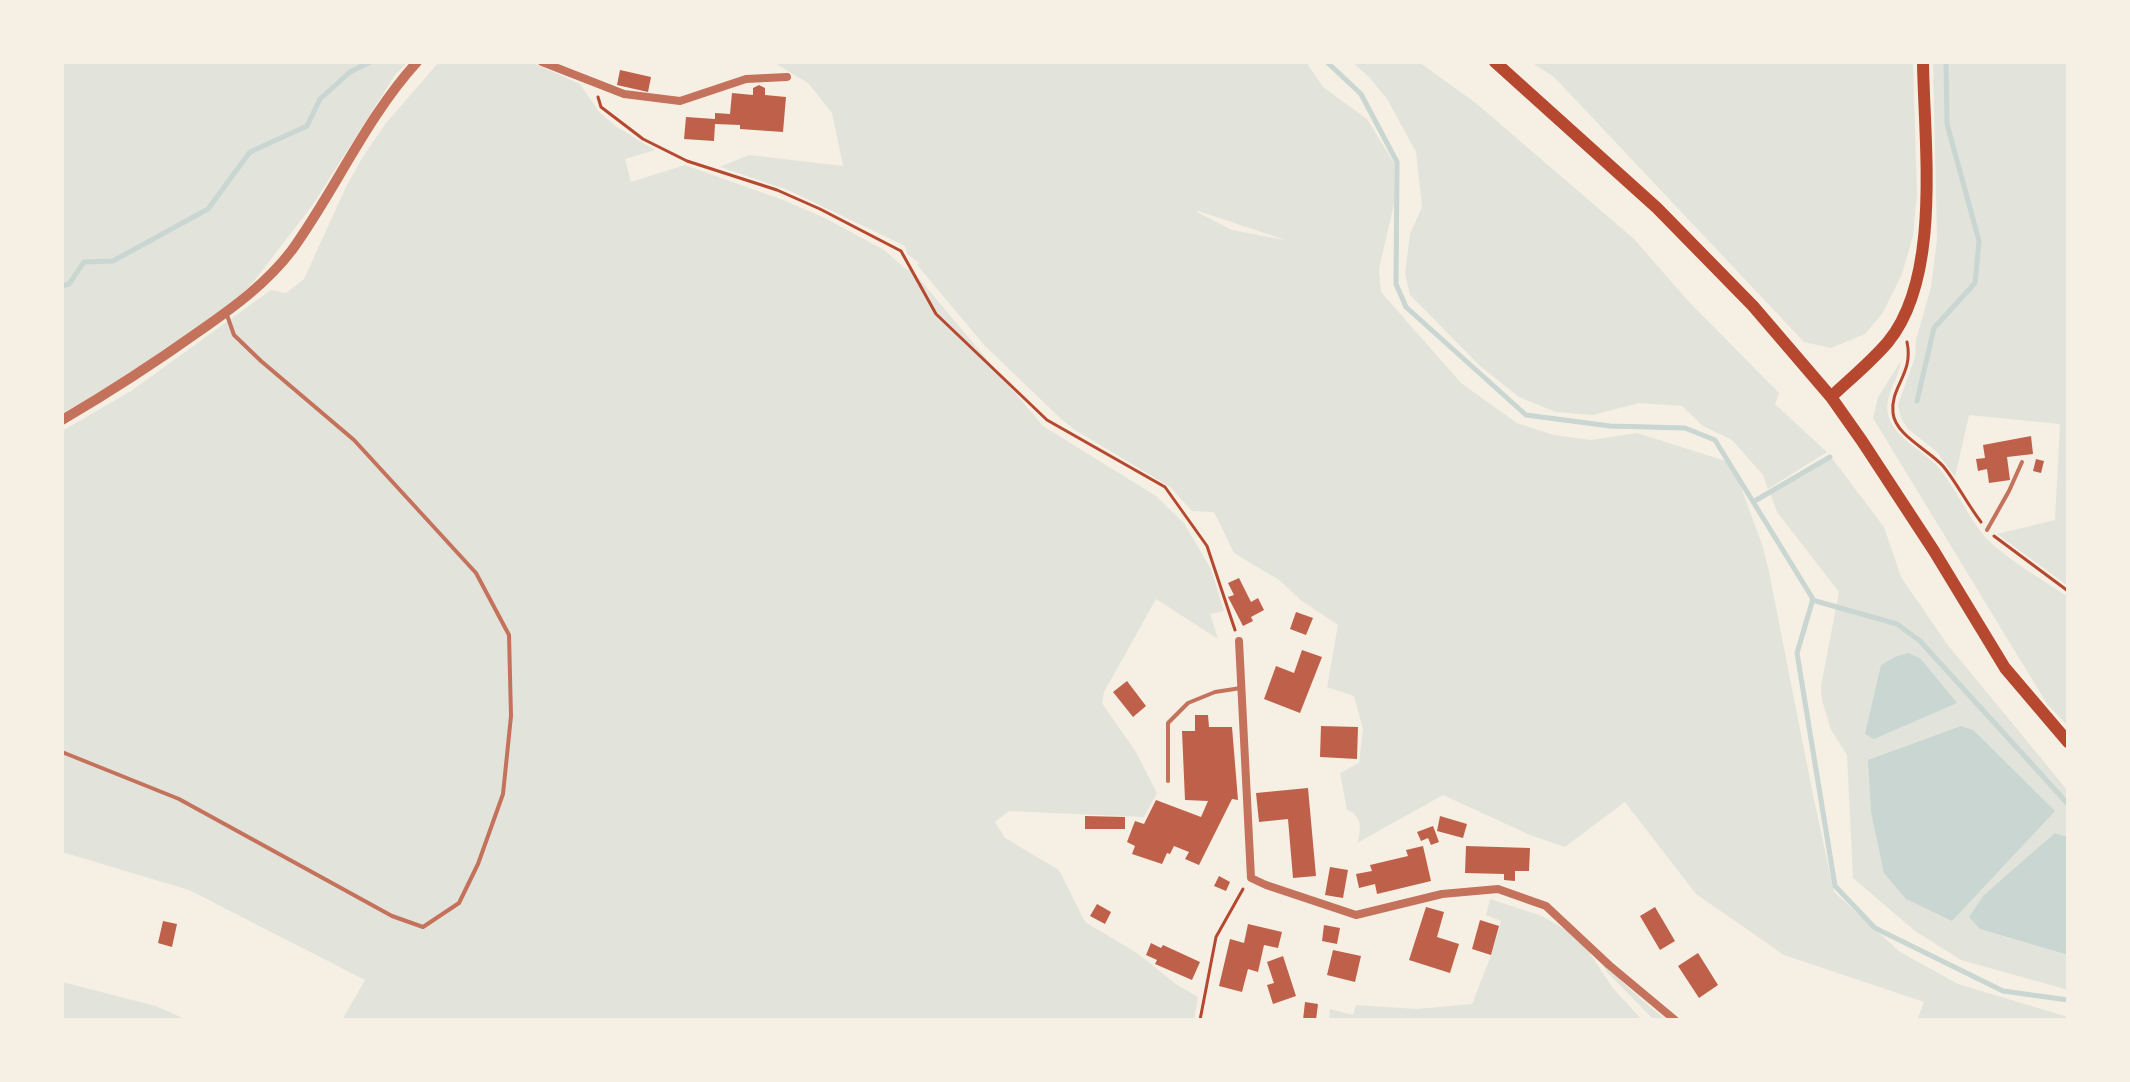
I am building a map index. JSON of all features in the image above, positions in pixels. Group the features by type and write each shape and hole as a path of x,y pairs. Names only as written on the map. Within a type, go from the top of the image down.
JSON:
{"main road":[{"path":"1495,62 1657,208 1753,306 1831,397 1934,551 2005,668 2068,742"},
{"path":"1831,397 1889,340 1916,282 1925,234 1926,203 1923,62"}],"street":[{"path":"62,420 145,369 258,287 292,250 381,108 417,62"},
{"path":"542,62 624,94 680,101 746,79 787,77"},
{"path":"1239,641 1251,878 1356,915 1442,894 1498,889 1546,906 1609,965 1675,1020"}],"lane":[{"path":"62,752 179,799 392,916 423,927 459,903 478,864 503,794 511,716 509,635 476,573 354,440 234,335 226,312"},
{"path":"1987,530 2022,462"},
{"path":"1168,781 1168,723 1188,703 1215,692 1241,688"}],"path":[{"path":"592,82 601,107 643,139 687,161 777,190 901,251 936,314 1047,420 1165,487 1207,546 1239,641"},
{"path":"1901,318 1910,357 1894,396 1896,424 1942,465 1987,530 2068,591"},
{"path":"1200,1020 1216,937 1251,878"}],"shaded area":[{"path":"62,62 408,62 395,75 312,206 225,314 108,388 62,413"},
{"path":"439,62 531,62 580,84 599,112 655,150 625,159 631,182 685,165 783,200 825,218 884,250 907,270 911,269 1043,426 1156,496 1184,523 1211,569 1224,611 1210,614 1218,639 1156,599 1104,692 1102,703 1136,752 1157,793 1144,817 1009,811 995,822 1005,838 1059,870 1085,922 1137,953 1198,997 1194,1020 342,1020 365,980 189,890 62,852 62,431 131,391 271,290 286,293 304,279 362,158 386,123"},
{"path":"773,62 1306,62 1323,87 1367,119 1394,163 1394,204 1379,269 1381,292 1461,383 1517,423 1554,435 1591,440 1637,433 1732,463 1769,572 1834,892 1900,952 1958,984 2068,1017 2068,1020 1917,1020 1924,1002 1784,955 1696,894 1625,802 1565,847 1530,835 1443,795 1357,843 1360,824 1356,815 1347,810 1340,773 1359,763 1363,729 1354,696 1327,687 1338,625 1302,601 1279,580 1234,553 1214,512 1192,511 1170,487 1075,430 1059,417 985,346 917,265 919,263 907,254 905,246 788,190 720,167 749,155 843,166 832,113 808,83","holes":["1198,211 1285,240 1232,230"]},
{"path":"1352,62 1419,62 1477,104 1634,239 1690,303 1779,393 1775,404 1827,452 1768,489 1763,475 1732,440 1703,426 1682,406 1639,403 1593,415 1556,412 1519,397 1480,366 1410,295 1405,273 1410,234 1422,207 1416,152 1387,99"},
{"path":"1531,62 1913,62 1917,194 1913,236 1902,274 1882,314 1865,334 1831,348 1804,342 1554,77"},
{"path":"1933,62 2068,62 2068,586 1997,534 2055,520 2060,424 1969,415 1955,477 1937,452 1908,429 1901,418 1898,405 1915,357 1916,340 1931,287 1937,240"},
{"path":"1901,361 1887,407 1896,430 1938,467 1987,539 2068,597 2068,726 2047,704 1873,418 1878,397"},
{"path":"1831,457 1884,527 1901,577 1947,644 2068,791 2068,837 2055,833 1980,929 2068,955 2068,990 1961,960 1915,931 1853,878 1847,755 1831,730 1821,686 1839,592 1777,512 1770,493"},
{"path":"1908,653 1920,658 1957,703 1874,739 1865,734 1881,665"},
{"path":"1961,726 1973,730 2055,811 1952,921 1906,899 1884,873 1871,812 1868,760"},
{"path":"2055,833 2068,837 2068,955 1980,929 1969,917 1984,895"},
{"path":"1490,899 1542,916 1580,938 1612,987 1642,1020 1329,1020 1330,1009 1353,1015 1356,1005 1417,1009 1472,1004 1501,921 1486,915"},
{"path":"1601,962 1642,1000 1666,1020 1654,1020"},
{"path":"62,982 156,1006 187,1020 62,1020"}],"building":[{"path":"620,70 651,77 648,92 617,85"},
{"path":"759,85 765,88 765,95 786,97 783,132 715,124 714,141 684,139 686,117 715,119 715,113 730,114 732,93 753,95 753,88"},
{"path":"2031,436 2033,454 2007,457 2010,480 1989,483 1987,469 1978,471 1976,459 1985,458 1983,445"},
{"path":"2036,459 2044,461 2041,473 2033,471"},
{"path":"1239,578 1251,602 1258,598 1264,610 1243,626 1228,597 1234,595 1228,583"},
{"path":"1296,612 1313,618 1306,635 1290,629"},
{"path":"1302,650 1322,657 1300,713 1264,699 1276,666 1294,673"},
{"path":"1127,681 1146,706 1133,717 1113,692"},
{"path":"1195,715 1208,715 1209,727 1232,727 1238,800 1232,799 1199,865 1185,859 1189,852 1174,846 1162,864 1132,854 1135,846 1127,842 1135,821 1144,824 1156,800 1201,817 1208,801 1185,800 1182,731 1195,731"},
{"path":"1321,726 1358,727 1357,759 1320,757"},
{"path":"1308,788 1316,876 1293,878 1288,819 1259,822 1256,793"},
{"path":"1085,816 1125,817 1125,829 1085,829"},
{"path":"1440,816 1467,824 1463,838 1437,831"},
{"path":"1433,826 1439,842 1431,845 1428,838 1421,841 1417,832"},
{"path":"1423,846 1431,881 1377,894 1375,884 1359,888 1356,874 1372,871 1370,865 1408,856 1406,850"},
{"path":"1466,846 1530,848 1529,871 1515,871 1515,881 1504,880 1504,874 1465,873"},
{"path":"1330,867 1348,870 1343,898 1325,895"},
{"path":"1219,876 1230,882 1226,891 1214,886"},
{"path":"1097,904 1111,912 1105,924 1090,916"},
{"path":"1426,907 1444,912 1437,937 1459,944 1450,973 1409,960"},
{"path":"1655,907 1675,941 1660,950 1640,916"},
{"path":"1480,920 1499,926 1491,955 1472,949"},
{"path":"163,921 177,924 172,947 158,943"},
{"path":"1248,924 1282,932 1278,948 1264,945 1258,972 1248,969 1242,992 1219,986 1230,939 1244,943"},
{"path":"1324,925 1340,928 1337,944 1322,941"},
{"path":"1151,943 1161,948 1163,945 1200,962 1192,980 1155,964 1157,960 1146,955"},
{"path":"1333,950 1361,956 1355,982 1327,975"},
{"path":"1698,953 1718,985 1699,998 1678,966"},
{"path":"1283,956 1296,996 1273,1004 1267,985 1274,983 1267,962"},
{"path":"1305,1002 1318,1004 1316,1020 1303,1020"}],"waterway":[{"path":"62,286 69,284 84,262 113,261 208,209 250,152 307,126 320,99 350,72 370,62"},
{"path":"1327,62 1361,94 1397,162 1396,284 1406,307 1526,415 1610,426 1685,428 1715,440 1813,599 1797,653 1835,886 1875,928 2003,991 2068,1000"},
{"path":"1917,401 1934,328 1975,283 1979,241 1947,124 1946,62"},
{"path":"1753,502 1830,457"},
{"path":"1812,600 1897,624 1920,641 2068,804"}]}
